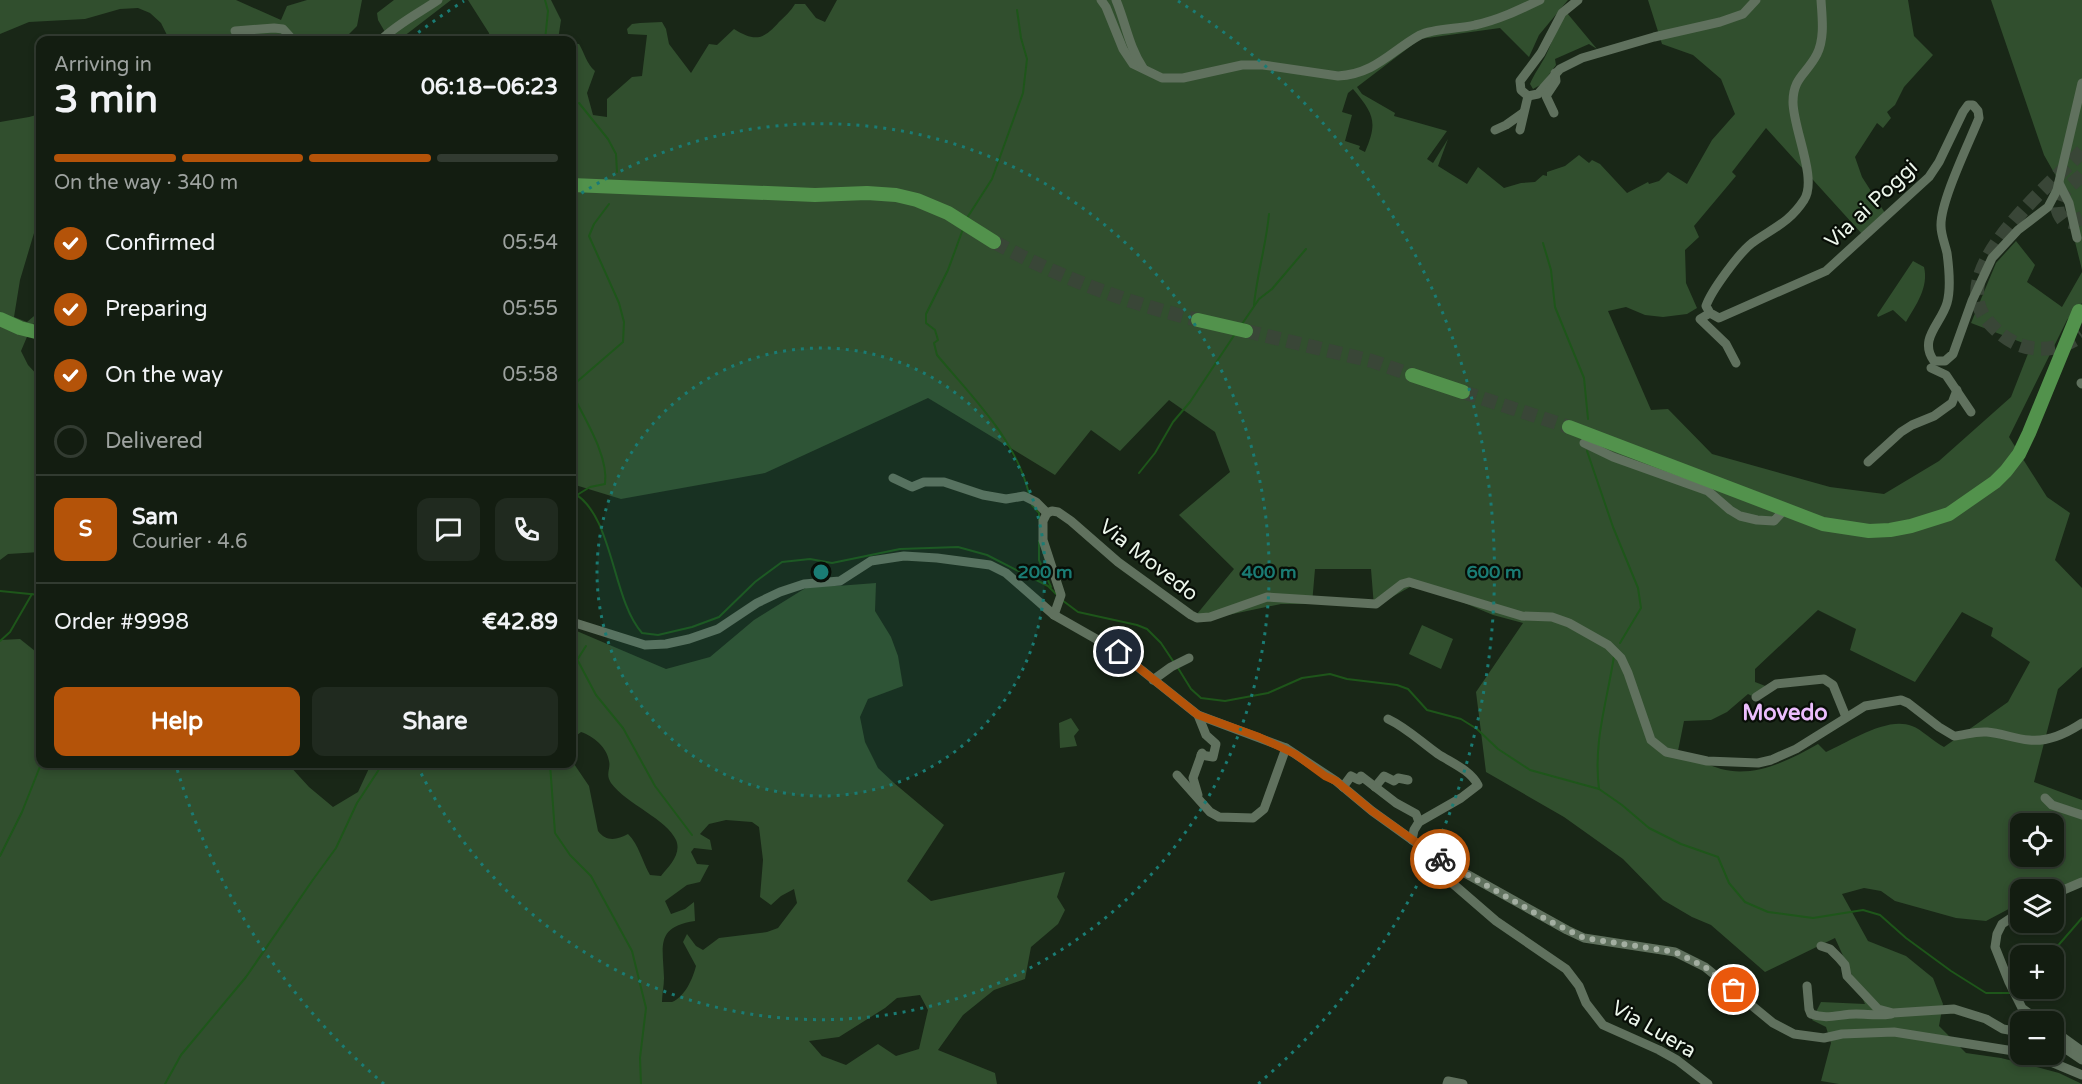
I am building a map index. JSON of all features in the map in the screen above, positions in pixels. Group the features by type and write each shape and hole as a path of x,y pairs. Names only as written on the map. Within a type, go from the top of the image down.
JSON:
{"highway":[{"path":"576,184 815,195 867,193 906,198 948,213 994,242"},
{"path":"1569,427 1823,524 1869,531 1911,526 1949,514 1961,506 1995,482 2019,454 2046,395 2079,311"},
{"path":"0,319 36,332"},
{"path":"1198,320 1246,331"},
{"path":"1412,375 1462,392"}],"street":[{"path":"385,36 392,28 438,0"},
{"path":"1101,0 1123,49 1133,64 1162,78 1183,78 1242,65 1263,65 1349,76 1363,72 1422,34 1501,18 1540,0"},
{"path":"1116,0 1125,21 1133,53 1143,68"},
{"path":"1528,96 1521,90 1520,81 1541,53 1562,13 1578,0"},
{"path":"1528,96 1538,94 1556,73 1582,58 1743,14 1756,0"},
{"path":"1737,363 1725,344 1700,319 1710,313 1706,306 1710,294 1750,245 1791,218 1806,197 1809,182 1796,131 1794,86 1817,54 1822,30 1821,0"},
{"path":"235,31 274,28 283,29 289,36"},
{"path":"1554,113 1546,96 1556,81 1556,73"},
{"path":"1971,412 1946,375 1936,366 1953,354 1972,301 1992,258 2018,230 2048,207 2059,183 2082,83"},
{"path":"1520,129 1528,96"},
{"name":"Via ai Poggi","path":"1710,313 1719,318 1826,271 1929,177 1939,162 1963,112 1968,105 1973,105 1978,111 1979,118 1946,199 1941,225 1948,265 1947,303 1927,342 1928,352 1936,366"},
{"path":"1495,130 1523,112"},
{"path":"2059,183 2069,203 2077,238"},
{"path":"1868,462 1901,432 1934,416 1952,403 1957,390"},
{"path":"1584,443 1613,457 1708,491 1740,516 1774,521 1785,509"},
{"path":"893,477 912,487 924,482 944,483 983,495 1006,499 1024,496 1036,502 1047,513 1043,521 1043,540 1061,595 1056,610"},
{"name":"Via Movedo","path":"1047,513 1058,512 1071,521 1118,562 1197,618 1210,617 1267,597 1376,604 1402,584 1409,582 1522,616 1552,617 1569,623 1616,651 1628,673 1651,740 1666,752 1685,757 1724,762 1758,763 1771,760 1796,749 1865,706 1901,700 1939,728 1954,736 1987,732 2028,740 2055,736 2070,731 2082,723"},
{"path":"576,623 645,645 666,644 718,629 757,603 780,592 804,584 840,580 871,561 904,556 990,565 1000,569 1119,652 1198,715 1286,748 1343,787 1436,857 1549,921 1584,938 1675,952 1705,967 1773,1023 1794,1034 1824,1038 1894,1032 2010,1050"},
{"path":"1154,680 1189,658"},
{"path":"1756,697 1776,684 1824,678 1833,685 1846,717"},
{"path":"1198,715 1206,735 1216,744 1213,757 1201,754 1194,778 1201,802"},
{"path":"1388,719 1459,766 1476,780 1478,785 1461,798 1419,822 1412,840"},
{"path":"1177,775 1210,812 1219,817 1252,818 1264,809 1286,748"},
{"path":"1343,787 1351,776 1359,780 1361,776 1395,803 1416,814 1419,822"},
{"path":"1375,787 1384,776 1394,781 1398,778 1408,780"},
{"path":"2045,798 2052,805 2082,815"},
{"name":"Via Luera","path":"1436,857 1434,863 1437,870 1496,921 1566,969 1579,986 1586,1003 1603,1025 1677,1060 1708,1084"},
{"path":"2064,890 2082,882"},
{"path":"2010,919 2002,924 1997,934 1995,947 2017,1000 2026,1011"},
{"path":"1821,946 1830,949 1839,958 1845,965 1847,976 1878,1009 1893,1013"},
{"path":"1807,986 1809,1010 1811,1014 1819,1017 1855,1014 1880,1016 1954,1009 1986,1019 2003,1029 2010,1030"},
{"path":"2064,1038 2082,1051"},
{"path":"2064,1048 2082,1060"},
{"path":"2058,1065 2082,1075"},
{"path":"1447,1084 1448,1081 1463,1084"}],"green space":[{"path":"0,0 236,0 281,20 287,6 307,0 362,0 357,26 347,36 240,34 236,36 168,36 161,23 150,13 138,8 120,9 85,19 29,22 0,34"},
{"path":"394,0 451,0 404,36 380,36 385,32 377,13"},
{"path":"468,0 551,0 561,20 559,36 489,36"},
{"path":"837,0 1568,0 1539,35 1529,57 1500,28 1420,39 1357,87 1362,94 1395,113 1394,116 1447,131 1427,159 1433,163 1448,139 1438,166 1467,184 1478,167 1504,188 1535,182 1543,175 1547,176 1547,172 1565,166 1579,155 1589,163 1592,160 1600,164 1627,193 1648,182 1649,184 1659,181 1668,172 1687,184 1712,140 1735,114 1721,79 1693,55 1662,44 1648,0 1908,0 1914,36 1933,55 1904,87 1895,105 1887,112 1891,118 1883,128 1877,123 1855,157 1862,177 1885,213 1862,234 1766,128 1732,172 1736,176 1694,226 1699,237 1685,250 1686,283 1697,308 1687,314 1663,317 1645,315 1626,307 1608,311 1651,410 1668,409 1712,454 1830,487 1884,494 1939,461 2011,397 2031,346 1971,323 1996,263 2016,241 2035,265 2027,282 2062,307 2082,272 2082,303 2067,320 2009,437 2047,497 2070,513 2055,560 2082,588 2082,667 2058,689 2034,782 2082,800 2082,885 2064,888 2064,879 2010,879 2010,908 1986,921 1956,918 1895,901 1881,891 1864,888 1842,894 1868,941 1906,956 1933,978 1943,1004 1939,1026 1966,1053 2010,1060 2010,1065 2028,1065 2059,1073 2082,1084 1839,1084 1821,1081 1831,1043 1826,1027 1812,1020 1821,1002 1865,1004 1835,938 1765,972 1711,925 1663,900 1623,859 1564,817 1486,772 1476,692 1523,623 1493,615 1430,591 1410,587 1374,607 1371,569 1315,569 1312,604 1281,604 1228,615 1197,614 1234,569 1179,515 1230,472 1215,432 1169,400 1120,451 1091,430 1055,475 928,398 765,473 621,499 576,485 576,44 579,44 595,71 587,93 593,115 607,117 607,99 632,77 642,76 647,35 628,34 627,29 632,24 662,22 669,44 691,73 709,44 717,45 734,29 748,36 763,36 795,4 805,4 816,18 825,22","holes":["1353,89 1372,119 1372,133 1365,152 1359,149 1360,146 1345,141 1352,115 1342,112 1348,93","1818,610 1856,629 1850,650 1915,682 1962,612 1993,628 1991,636 2030,662 2008,702 1944,747 1912,726 1891,724 1826,752 1818,744 1772,766 1747,771 1721,769 1678,751 1684,721 1711,720 1727,712 1748,694 1752,696 1768,687 1755,682 1755,669"]},
{"path":"1991,0 2082,0 2082,270 2061,185 2044,155"},
{"path":"1567,13 1597,49 1589,44 1555,59 1556,65 1542,84 1533,89 1530,84"},
{"path":"36,115 36,226 20,280 14,317 27,322 36,314 36,322 32,325 21,351 28,365 36,374 36,552 8,554 0,560 0,122"},
{"path":"1913,261 1924,267 1925,282 1921,296 1906,322 1893,310 1878,317 1877,315"},
{"path":"876,583 875,611 891,637 898,656 903,686 868,699 860,717 865,742 878,768 944,825 907,881 931,901 1065,872 1057,897 1065,910 1058,924 1031,947 1025,979 994,990 963,1015 938,1050 995,1073 997,1084 0,1084 0,640 20,639 36,652 36,768 292,768 309,787 333,807 358,792 369,768 576,767 589,786 598,831 601,835 612,839 628,834 638,848 650,875 661,876 674,860 677,850 676,840 664,825 626,798 611,783 608,777 608,756 599,743 581,732 576,736 576,631 666,669 710,657 754,620 812,584 837,586","holes":["726,820 752,822 759,827 763,860 760,897 771,905 794,889 797,903 778,928 767,932 719,938 703,950 696,946 687,934 683,942 696,966 693,976 685,992 677,1000 662,1002 664,940 673,928 695,921 694,902 685,909 671,914 665,901 687,885 700,882 709,865 697,864 691,852 694,848 712,850 710,840 700,834 709,824","920,995 928,1010 919,1049 896,1056 878,1044 846,1065 822,1056 809,1041 839,1037 897,998"]},
{"path":"1422,625 1453,639 1441,669 1409,654"},
{"path":"1071,718 1079,730 1074,736 1077,746 1060,748 1059,723"}],"waterway":[{"path":"545,0 548,11 545,36"},
{"path":"967,218 992,179 1023,93 1027,59 1017,10"},
{"path":"579,103 608,139 616,154 617,172"},
{"path":"576,383 623,342 624,322 619,303 589,236 594,224 609,204"},
{"path":"1254,305 1269,214"},
{"path":"963,229 948,270 926,314 926,323 935,330 938,340 934,343 937,355 978,403 1014,455 1029,494"},
{"path":"1543,243 1551,270 1555,307 1584,378 1588,419"},
{"path":"1242,324 1259,299 1272,289 1306,249"},
{"path":"1139,473 1235,334"},
{"path":"576,401 599,449 605,473 605,484 590,487 577,495"},
{"path":"1587,451 1613,527 1638,588 1641,608 1620,643"},
{"path":"576,495 586,503 596,518 624,599 632,618 642,633 658,635 692,627 719,617 755,582 782,562 810,559 832,563 900,549 958,547 987,555 1048,586 1056,594"},
{"path":"1032,505 1039,513 1039,520"},
{"path":"1039,541 1039,560 1051,587"},
{"path":"0,591 36,595"},
{"path":"0,641 10,632 32,594"},
{"path":"1062,600 1078,612 1147,629 1161,643 1175,664"},
{"path":"576,662 586,646"},
{"path":"1599,789 1599,738 1614,656"},
{"path":"578,661 596,695 623,728 655,786 692,835"},
{"path":"1178,668 1191,689 1201,698 1225,701 1268,693 1302,678 1330,674 1347,679 1397,685 1408,689 1427,710 1461,719 1477,729 1498,749 1530,770 1599,789 1649,828 1681,844 1718,857 1729,883 1745,902 1768,912 1813,918 1863,910 1880,915 1906,938 1986,993 2010,993"},
{"path":"0,856 22,812 39,768"},
{"path":"165,1084 181,1055 246,977 336,848 357,803 379,768"},
{"path":"550,768 555,833 570,855 591,876 632,951 646,1008 640,1058 641,1084"},
{"path":"2059,945 2082,918"}],"tunnel":[{"path":"2082,151 2028,205 1991,251 1980,275 1977,297 1988,322 2004,336 2025,347 2051,348 2067,344 2082,335"},
{"path":"2082,175 2061,195 2057,206 2063,220 2071,222 2082,218"},
{"path":"994,242 1043,267 1093,288 1145,306 1198,320"},
{"path":"1246,331 1372,361 1412,375"},
{"path":"1463,392 1569,427"}],"way so far":[{"path":"1440,859 1549,921 1584,938 1675,952 1705,967 1734,990"}],"district":[{"name":"Movedo","path":"1785,712"}],"route":[{"path":"1119,652 1198,715 1286,748 1325,776 1336,781 1372,811 1440,859"}]}
